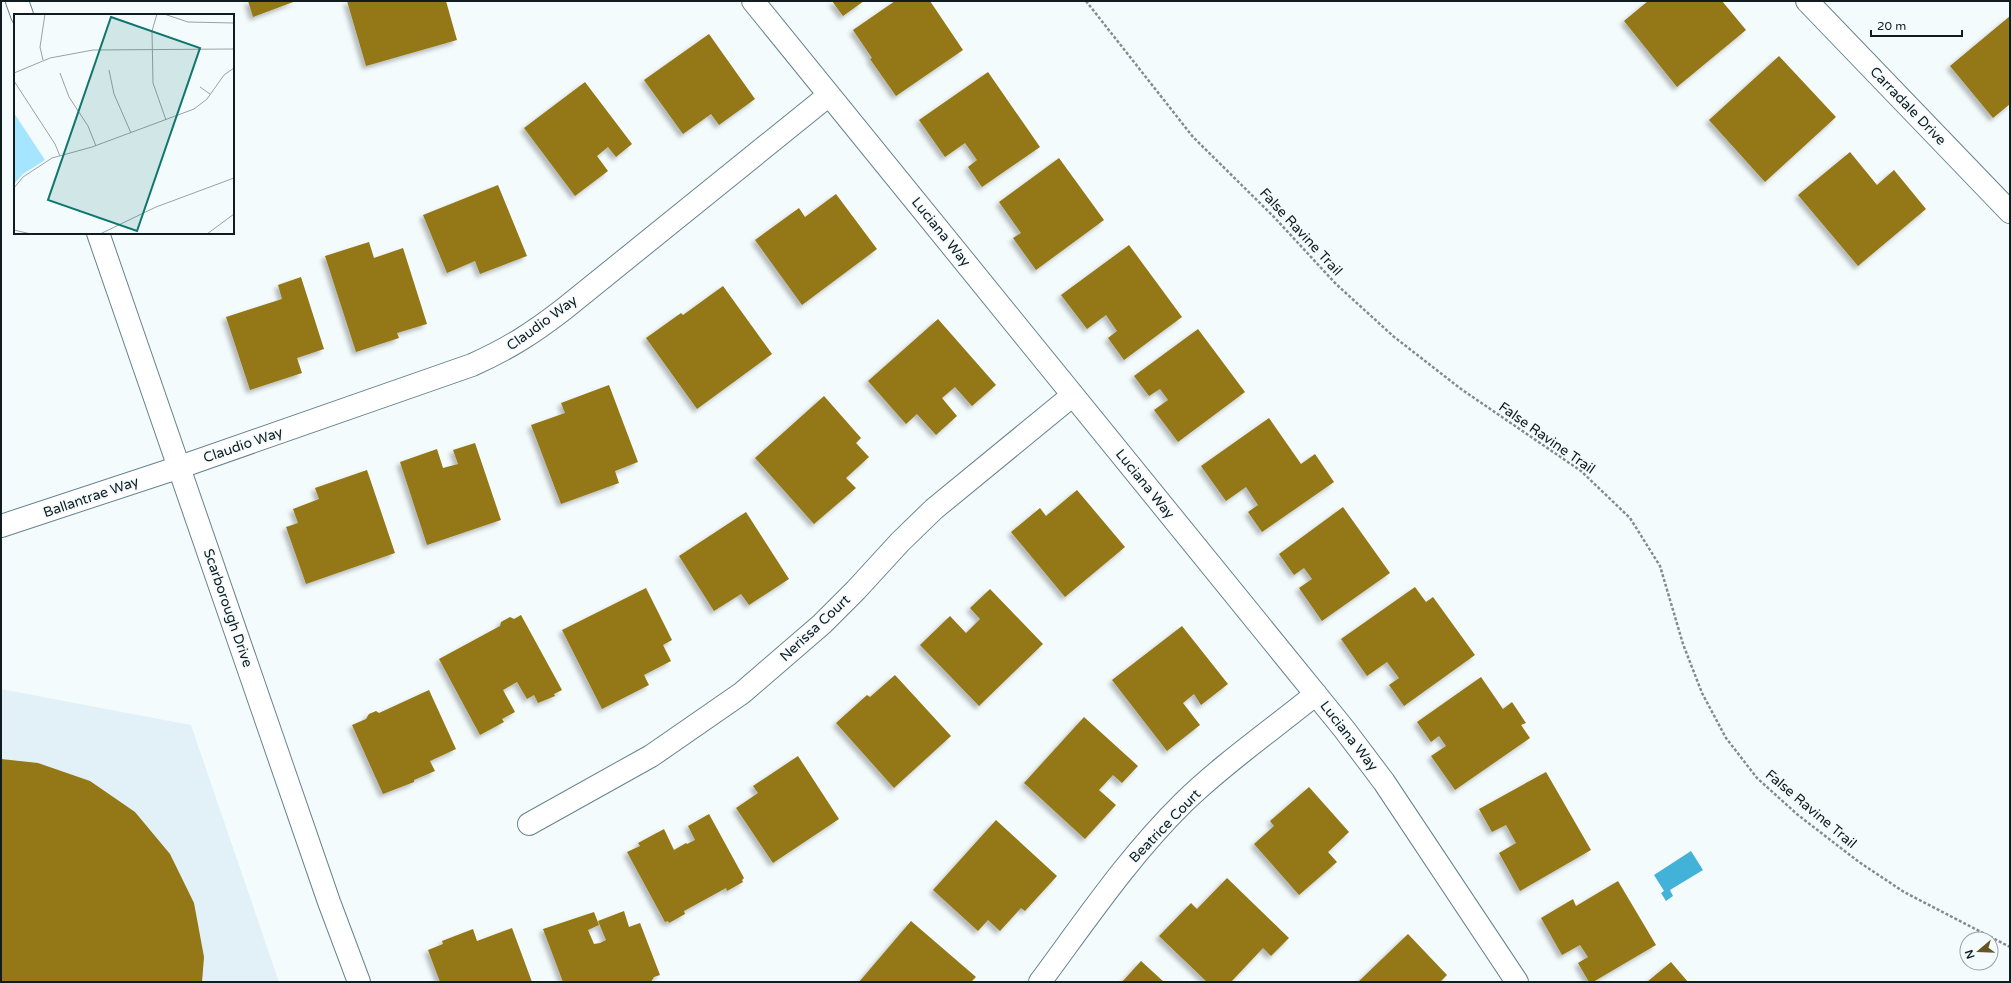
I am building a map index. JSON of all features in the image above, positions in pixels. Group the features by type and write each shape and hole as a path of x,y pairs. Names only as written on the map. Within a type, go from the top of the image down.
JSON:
{"street":[{"path":"17,1 22,14"},
{"name":"Luciana Way","path":"753,1 1316,694 1384,782 1517,982"},
{"name":"Carradale Drive","path":"1807,1 2010,212"},
{"name":"Claudio Way","path":"180,467 472,365 503,351 532,333 564,309 829,95"},
{"name":"Scarborough Drive","path":"98,234 329,902 359,982"},
{"name":"Nerissa Court","path":"529,824 651,756 742,692 822,624 856,590 900,542 934,509 1073,395"},
{"name":"Ballantrae Way","path":"1,526 180,467"},
{"name":"Beatrice Court","path":"1040,982 1120,873 1175,812 1217,774 1316,694"}],"path":[{"name":"False Ravine Trail","path":"1086,1 1192,137 1274,217 1336,284 1393,336 1461,389 1581,471 1630,518 1660,566 1683,644 1702,693 1726,738 1757,778 1798,815 1865,866 1904,892 2010,947"}],"shaded area":[{"path":"1,689 191,725 279,982 1,982"}],"water":[{"path":"1691,851 1703,870 1670,890 1673,896 1666,901 1661,893 1664,891 1654,875"}],"building":[{"path":"248,1 296,1 253,17"},
{"path":"347,1 446,1 457,40 366,66"},
{"path":"832,1 864,1 843,16"},
{"path":"895,1 930,1 963,50 896,96 870,59 872,58 853,30"},
{"path":"1648,1 1722,1 1746,30 1677,87 1624,21"},
{"path":"2010,16 2010,104 1993,118 1950,66"},
{"path":"709,34 755,99 719,125 711,114 683,134 644,80"},
{"path":"1779,56 1836,117 1765,182 1709,120"},
{"path":"988,72 1040,147 982,187 968,167 977,160 965,143 945,157 919,120"},
{"path":"585,82 632,144 616,157 608,147 597,156 608,171 575,196 524,128"},
{"path":"1850,152 1877,185 1894,170 1926,209 1858,266 1798,195"},
{"path":"1059,158 1104,220 1036,270 1013,238 1021,233 999,202"},
{"path":"498,185 527,256 480,274 475,261 447,273 423,215"},
{"path":"836,194 877,249 802,305 755,240 799,208 805,217"},
{"path":"369,242 374,258 403,248 427,324 397,333 399,338 356,352 325,256"},
{"path":"1129,245 1182,317 1124,360 1108,338 1117,331 1106,315 1087,329 1061,295"},
{"path":"301,277 324,349 297,358 302,373 250,390 226,317 282,299 278,285"},
{"path":"723,286 772,354 697,409 646,338 681,313 683,315"},
{"path":"938,319 996,385 972,406 955,387 942,398 957,416 936,435 917,414 906,424 868,381"},
{"path":"1198,329 1245,392 1178,442 1154,410 1168,400 1160,389 1149,396 1134,376"},
{"path":"609,385 638,462 615,471 619,483 561,504 531,425 565,413 561,403"},
{"path":"824,396 861,438 856,443 869,457 846,478 856,488 814,524 755,458"},
{"path":"1269,418 1301,464 1315,454 1334,482 1262,532 1248,512 1258,505 1246,487 1226,501 1201,466"},
{"path":"475,443 501,520 427,545 400,462 437,449 443,468 458,464 453,450"},
{"path":"367,470 395,553 306,584 286,527 298,523 293,509 319,499 315,488"},
{"path":"1077,490 1125,547 1065,597 1011,532 1040,508 1046,516"},
{"path":"1343,507 1390,573 1322,621 1299,588 1312,579 1304,568 1294,575 1279,554"},
{"path":"746,512 789,579 749,605 741,594 714,611 679,556"},
{"path":"1415,587 1426,602 1433,597 1475,655 1404,706 1389,685 1399,678 1387,662 1367,676 1341,639"},
{"path":"646,588 672,640 663,645 671,661 644,675 649,685 602,709 562,630"},
{"path":"990,589 1043,644 979,706 920,645 950,616 966,633 980,619 970,608"},
{"path":"521,615 562,690 554,694 555,696 538,703 534,695 527,699 517,682 503,690 515,712 502,719 504,722 480,735 439,659 500,626 501,622 510,617 514,619"},
{"path":"1182,626 1228,684 1201,705 1194,694 1183,703 1200,725 1167,751 1112,680"},
{"path":"895,675 951,736 894,788 836,723 867,695 870,697"},
{"path":"1481,677 1503,709 1512,702 1526,723 1521,725 1530,738 1455,790 1431,756 1446,746 1439,736 1431,742 1417,722"},
{"path":"429,690 456,749 430,761 435,771 414,780 414,782 383,794 352,725 366,719 369,714 376,711 379,713"},
{"path":"1084,717 1138,766 1122,783 1113,775 1099,790 1116,805 1085,839 1024,783"},
{"path":"798,756 839,819 773,863 736,808 758,793 753,786"},
{"path":"1,759 38,763 90,781 135,812 170,854 194,903 204,957 202,982 1,982"},
{"path":"1546,772 1591,850 1520,891 1499,853 1516,843 1506,825 1492,832 1479,809"},
{"path":"1309,787 1349,832 1328,852 1337,862 1299,895 1254,844 1274,826 1270,821"},
{"path":"709,814 744,878 742,880 743,882 727,891 726,888 684,911 685,914 669,923 668,921 665,922 627,852 640,846 638,843 664,829 674,850 686,843 687,844 695,840 688,826"},
{"path":"996,820 1057,876 1025,911 1021,908 1000,931 988,920 978,931 933,890"},
{"path":"1227,878 1289,938 1271,956 1263,948 1231,982 1207,982 1159,936 1191,903 1197,909"},
{"path":"1618,881 1656,945 1593,982 1589,982 1578,963 1588,957 1580,945 1562,955 1541,918 1573,899 1576,906"},
{"path":"624,911 629,927 640,923 660,975 654,977 651,982 563,982 543,929 594,912 599,925 588,930 594,944 600,943 606,940 598,921"},
{"path":"911,921 976,977 971,982 859,982"},
{"path":"512,928 532,982 440,982 428,950 443,944 442,941 473,929 477,941"},
{"path":"1408,934 1447,975 1440,982 1358,982"},
{"path":"1141,961 1164,982 1122,982"},
{"path":"1671,962 1688,982 1647,982"}]}
